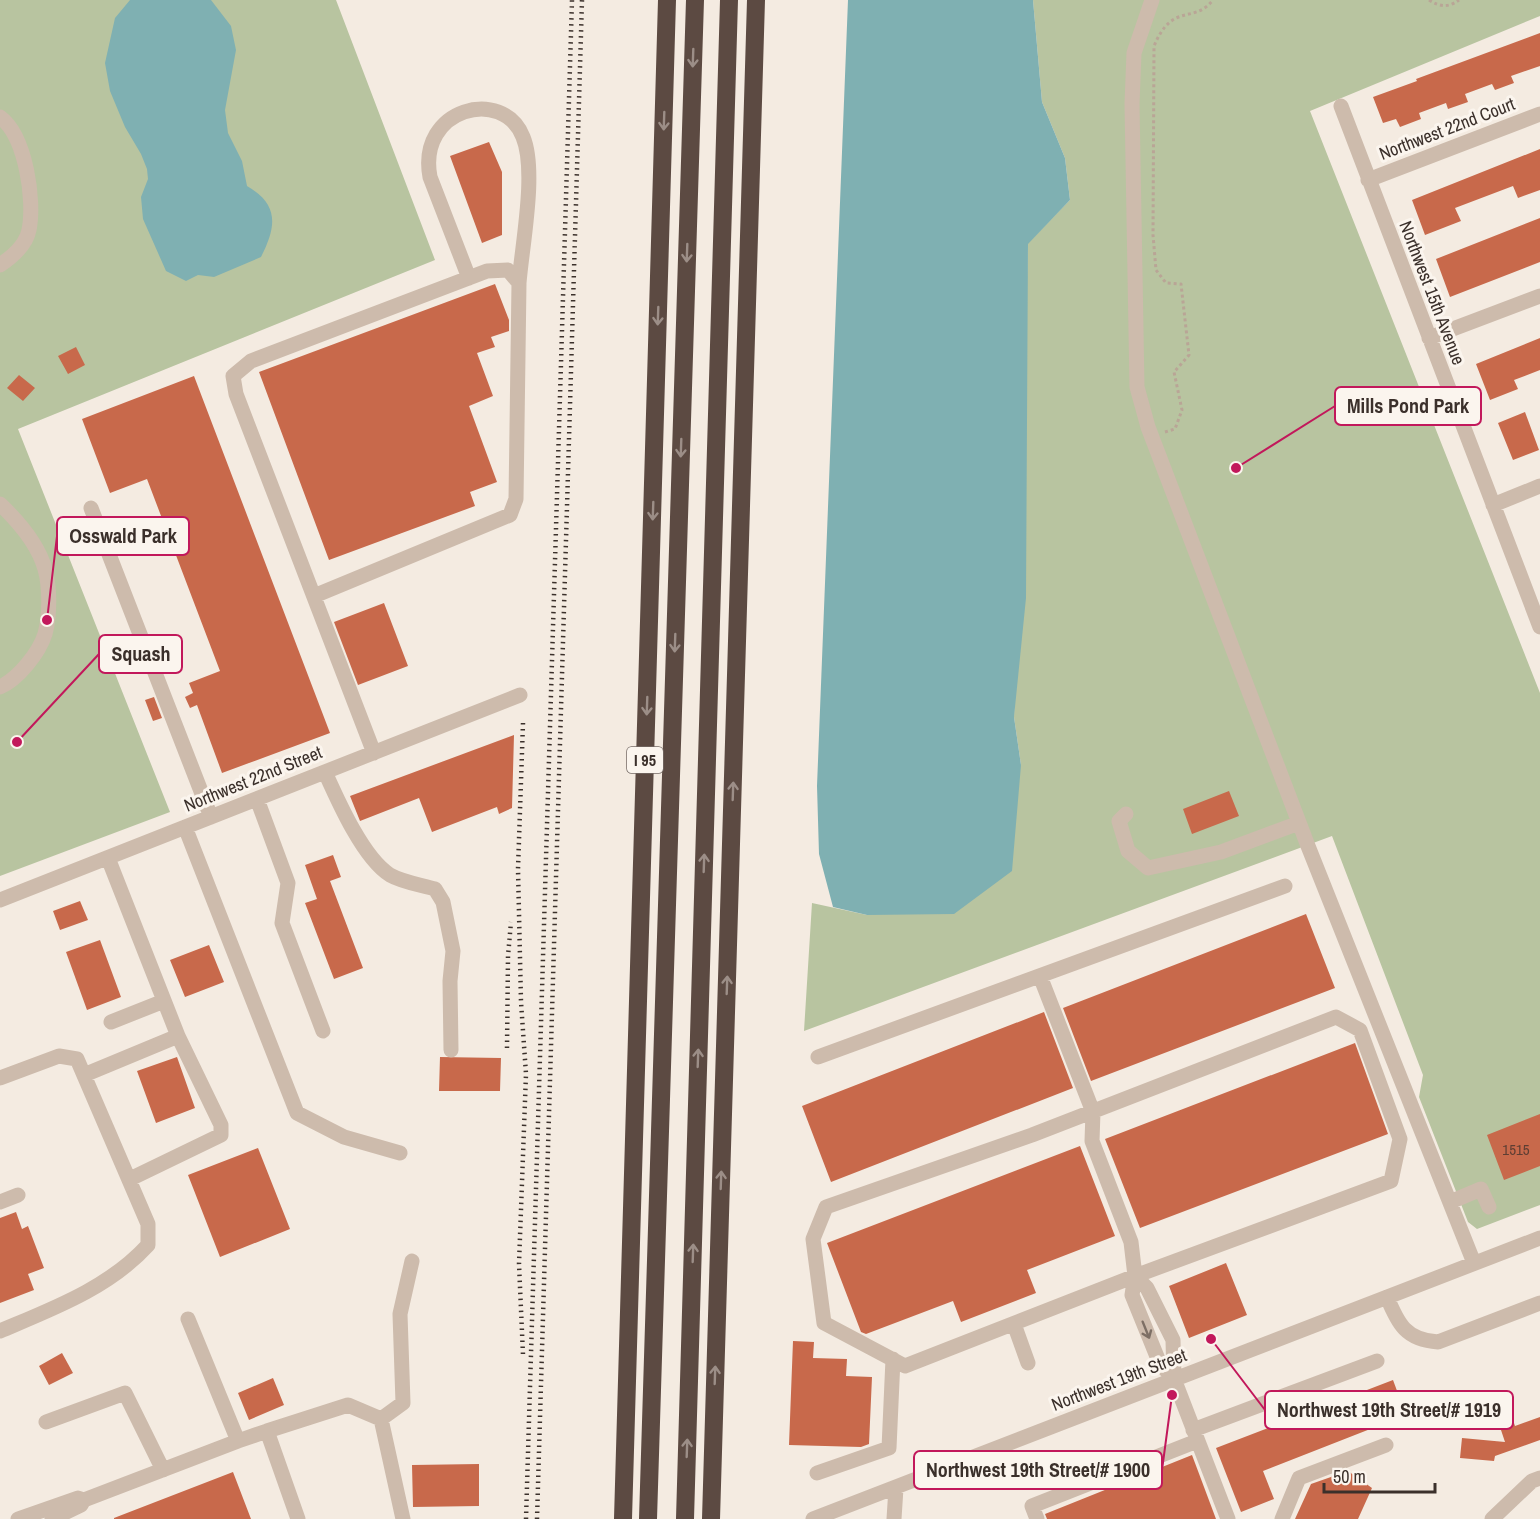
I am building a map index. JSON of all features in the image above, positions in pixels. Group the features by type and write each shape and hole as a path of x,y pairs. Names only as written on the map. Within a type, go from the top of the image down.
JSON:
{"highway":[{"name":"I 95","path":"623,1519 668,0"},
{"path":"648,1519 694,0"},
{"path":"685,1513 729,0"},
{"path":"711,1519 756,0"}],"street":[{"path":"1152,0 1134,52 1132,105 1137,387 1152,436 1299,823 1474,1263"},
{"name":"Northwest 15th Avenue","path":"1341,106 1540,627"},
{"path":"314,596 510,515 516,499 519,284 529,164 519,130 506,117 490,110 474,109 455,115 432,140 427,161 430,177 469,278"},
{"name":"Northwest 22nd Court","path":"1368,180 1540,114"},
{"path":"0,117 11,129 19,146 27,168 31,200 29,232 14,255 0,265"},
{"path":"374,753 236,394 233,376 250,361 487,271 508,270 519,284"},
{"path":"1430,338 1540,296"},
{"path":"1493,504 1540,486"},
{"path":"0,504 35,545 44,568 48,588 45,635 29,662 0,687"},
{"path":"90,508 212,817"},
{"name":"Northwest 22nd Street","path":"0,900 520,694"},
{"path":"325,772 356,831 381,869 393,877 435,889 443,902 453,951 450,981 451,1050"},
{"path":"257,799 288,883 282,922 323,1031"},
{"path":"1126,814 1119,821 1128,851 1148,868 1221,852 1299,823"},
{"path":"185,827 297,1113 344,1137 400,1153"},
{"path":"108,858 178,1036 221,1125 222,1135 130,1179"},
{"path":"819,1057 1285,886"},
{"path":"1040,976 1093,1112 1092,1141 1131,1242 1135,1276 1132,1295 1160,1364 1174,1379"},
{"path":"111,1022 164,1001"},
{"path":"1336,1017 1360,1030 1400,1139 1391,1181 1135,1276 905,1366 824,1323 813,1239 826,1207 1093,1112 1336,1017"},
{"path":"84,1075 178,1036"},
{"path":"0,1078 59,1056 77,1059 148,1224 148,1245 116,1273 68,1303 0,1331"},
{"path":"1450,1202 1481,1189 1488,1207"},
{"path":"0,1202 18,1195"},
{"name":"Northwest 19th Street","path":"813,1519 1540,1238"},
{"path":"381,1419 403,1403 400,1314 412,1261"},
{"path":"1135,1276 1147,1288 1173,1340 1174,1379 1228,1519"},
{"path":"1387,1297 1397,1323 1423,1341 1438,1342 1540,1303"},
{"path":"188,1318 238,1441"},
{"path":"1014,1324 1028,1363"},
{"path":"817,1473 889,1448 893,1359"},
{"path":"1037,1519 1032,1506 1195,1435 1377,1361"},
{"path":"46,1422 125,1393 163,1470"},
{"path":"52,1519 81,1505 84,1500 238,1441 348,1404 381,1419"},
{"path":"381,1419 403,1519"},
{"path":"267,1431 298,1519"},
{"path":"1282,1519 1299,1478 1386,1445"},
{"path":"1497,1517 1532,1481 1540,1478"},
{"path":"894,1519 896,1488"},
{"path":"18,1519 78,1498 84,1500"}],"path":[{"path":"1152,436 1175,429 1182,410 1174,372 1189,355 1181,284 1166,283 1156,270 1153,235 1154,46 1169,22 1180,14 1205,10 1213,0"},
{"path":"1429,0 1444,6 1451,6 1459,0"}],"green space":[{"path":"0,0 336,0 435,260 18,429 170,812 0,876"},
{"path":"1033,0 1540,0 1540,16 1310,111 1540,693 1540,1205 1477,1229 1468,1222 1419,1097 1423,1075 1332,836 804,1031 812,903 867,915 1021,765 1014,717 1028,243 1070,200 1065,158 1042,102"}],"water":[{"path":"130,0 211,0 231,26 236,50 225,110 228,133 242,161 247,186 258,193 270,209 272,226 261,257 214,277 198,275 186,281 166,271 143,219 141,197 148,179 147,169 125,127 110,91 105,63 115,18"},
{"path":"848,0 1033,0 1042,102 1065,158 1070,200 1028,244 1026,598 1014,717 1021,765 1012,871 954,914 867,915 833,907 819,854 817,786"}],"building":[{"path":"1540,33 1540,66 1511,76 1514,83 1495,90 1492,84 1465,94 1468,102 1448,109 1446,103 1419,113 1421,119 1400,127 1396,119 1383,123 1373,97"},
{"path":"489,142 502,172 502,235 482,243 450,156"},
{"path":"1540,149 1540,190 1518,198 1513,186 1455,208 1461,221 1425,235 1412,200"},
{"path":"1540,218 1540,262 1450,297 1436,259"},
{"path":"495,284 509,320 509,331 491,337 495,347 477,353 493,396 469,406 497,482 470,492 475,506 329,560 259,372"},
{"path":"1540,338 1540,370 1514,380 1518,389 1490,400 1476,364"},
{"path":"76,347 85,365 68,374 58,356"},
{"path":"19,375 35,388 23,401 7,388"},
{"path":"194,376 330,733 222,773 197,705 190,708 185,697 193,693 189,683 220,671 147,479 110,493 82,419"},
{"path":"1525,412 1539,450 1513,460 1498,423"},
{"path":"384,603 408,666 358,685 334,622"},
{"path":"154,697 162,718 153,721 145,700"},
{"path":"514,735 512,808 499,814 497,807 432,832 419,798 360,821 350,796"},
{"path":"1229,791 1239,816 1192,834 1183,809"},
{"path":"333,855 341,877 330,881 363,968 334,979 305,903 317,899 305,865"},
{"path":"80,901 88,920 60,930 53,911"},
{"path":"1306,914 1335,988 1091,1081 1063,1008"},
{"path":"100,940 121,997 87,1010 66,952"},
{"path":"209,945 224,982 185,997 170,960"},
{"path":"1044,1012 1073,1088 831,1182 802,1106"},
{"path":"1355,1043 1388,1134 1140,1228 1105,1139"},
{"path":"177,1057 195,1108 156,1123 137,1071"},
{"path":"440,1057 501,1058 500,1091 439,1091"},
{"path":"1540,1114 1540,1166 1504,1180 1487,1135"},
{"path":"1080,1146 1115,1236 1027,1270 1036,1293 961,1322 953,1301 866,1334 861,1332 827,1243"},
{"path":"258,1148 290,1229 220,1257 188,1175"},
{"path":"16,1212 22,1229 28,1226 44,1268 28,1274 34,1290 0,1303 0,1218"},
{"path":"1226,1263 1247,1315 1189,1338 1169,1286"},
{"path":"793,1341 814,1342 813,1358 847,1359 846,1376 872,1377 869,1444 861,1447 789,1445"},
{"path":"62,1353 73,1373 49,1385 39,1366"},
{"path":"273,1378 284,1405 249,1420 238,1393"},
{"path":"1393,1380 1406,1415 1263,1471 1274,1499 1241,1512 1216,1448"},
{"path":"1540,1417 1540,1440 1495,1456 1494,1461 1460,1458 1462,1438 1505,1442 1499,1424 1513,1420 1515,1426"},
{"path":"1192,1455 1216,1519 1047,1519 1045,1514"},
{"path":"479,1464 479,1506 413,1507 412,1465"},
{"path":"1348,1471 1372,1488 1358,1519 1295,1519 1311,1484"},
{"path":"233,1472 251,1519 114,1519 114,1518"}],"railway":[{"path":"526,1519 572,0"},
{"path":"537,1519 582,0"},
{"path":"523,723 518,869 521,1002 526,1074 519,1264 523,1355"},
{"path":"507,1048 508,956 511,922"}],"place":[{"name":"Mills Pond Park","path":"1236,468"},
{"name":"Osswald Park","path":"47,620"},
{"name":"Squash","path":"17,742"},
{"name":"Northwest 19th Street/# 1919","path":"1211,1339"},
{"name":"Northwest 19th Street/# 1900","path":"1172,1395"}]}
